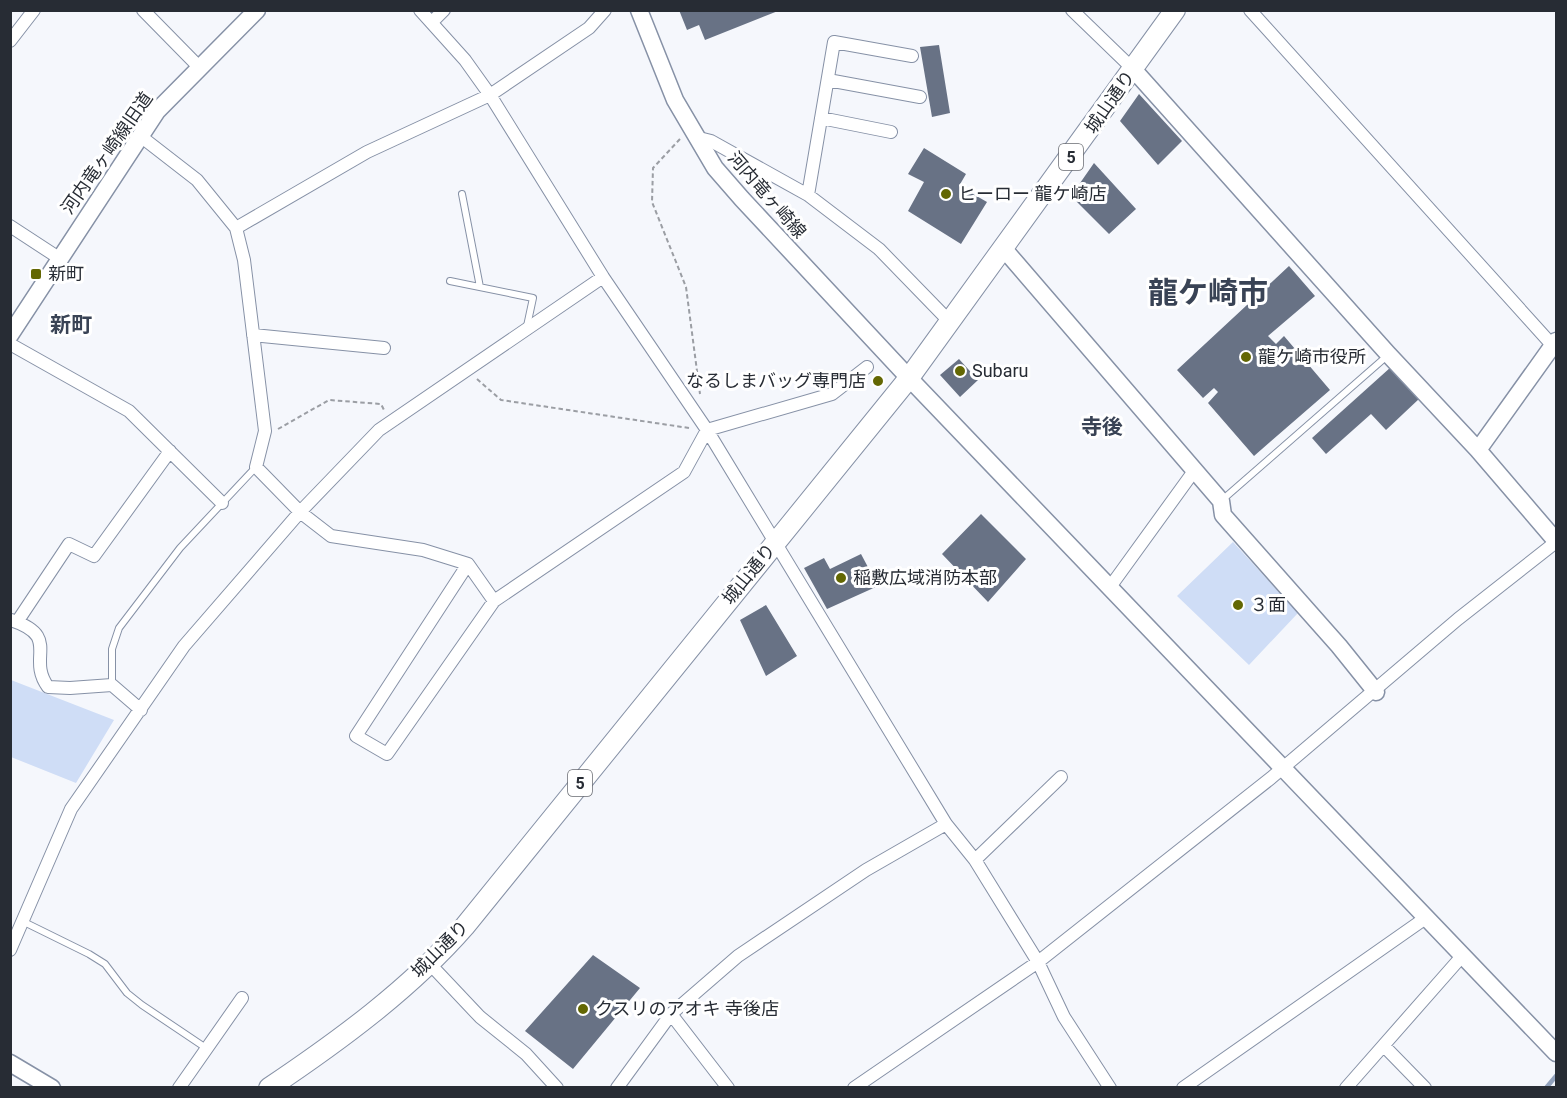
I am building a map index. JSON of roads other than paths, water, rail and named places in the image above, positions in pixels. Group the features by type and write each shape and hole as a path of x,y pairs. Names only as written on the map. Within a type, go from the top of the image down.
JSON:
{"main road":[{"name":"城山通り","path":"277,1085 364,1019 429,963 465,926 909,378 1175,10"}],"street":[{"path":"10,41 34,10"},
{"path":"143,10 199,67"},
{"name":"河内竜ヶ崎線旧道","path":"10,335 139,135 174,91 257,10"},
{"path":"420,10 490,95 603,277 707,430 774,544 946,824 975,860 1038,962 1064,1017 1110,1088"},
{"path":"432,22 444,10"},
{"path":"236,228 367,152 490,95 589,28 605,10"},
{"name":"河内竜ヶ崎線","path":"639,10 661,69 693,132 716,168 742,199 909,378 1557,1053"},
{"path":"1250,10 1555,344 1478,450"},
{"path":"854,1088 1038,962 1284,768 1376,692 1458,619 1557,542 1478,450 1389,355 1133,69 1075,11"},
{"path":"808,195 834,42 912,56"},
{"path":"828,80 920,96"},
{"path":"821,118 891,132"},
{"path":"693,132 808,195 879,249 950,322"},
{"path":"139,135 197,180 236,228 244,260 264,437 256,467 300,512 331,536 423,550 468,564 494,601"},
{"path":"10,226 59,258"},
{"path":"1004,249 1221,501 1223,515 1339,646 1376,692"},
{"path":"10,950 71,809 184,645 300,512 380,430 603,277"},
{"path":"253,335 384,348"},
{"path":"10,344 129,411 222,503"},
{"path":"468,564 356,736 387,754 494,601 684,472 707,430 832,394 867,367"},
{"path":"141,710 112,685 48,687 41,678 40,639 35,631 14,621 69,544 94,556 170,451"},
{"path":"1110,587 1194,471"},
{"path":"975,860 1061,777"},
{"path":"617,1088 671,1014 738,956 866,870 946,824"},
{"path":"1183,1088 1426,917"},
{"path":"1346,1088 1463,955"},
{"path":"429,963 480,1017 526,1054 557,1088"},
{"path":"179,1088 242,998"},
{"path":"671,1014 728,1088"},
{"path":"1384,1046 1425,1088"},
{"path":"10,1063 52,1088"}],"lane":[{"path":"462,194 480,287"},
{"path":"450,281 533,298 526,330"},
{"path":"1221,501 1389,355"},
{"path":"112,685 112,649 119,628 180,548 256,467"},
{"path":"22,921 105,964 127,993 206,1048"}],"waterway":[{"path":"1546,1088 1556,1076"}],"place":[{"name":"ヒーロー 龍ケ崎店","path":"946,194"},
{"name":"新町","path":"36,274"},
{"name":"龍ケ崎市役所","path":"1246,357"},
{"name":"Subaru","path":"960,371"},
{"name":"なるしまバッグ専門店","path":"878,381"},
{"name":"稲敷広域消防本部","path":"841,578"},
{"name":"３面","path":"1238,605"},
{"name":"クスリのアオキ 寺後店","path":"583,1009"}],"district":[{"name":"龍ケ崎市","path":"1208,293"},
{"name":"新町","path":"71,325"},
{"name":"寺後","path":"1102,427"}]}
